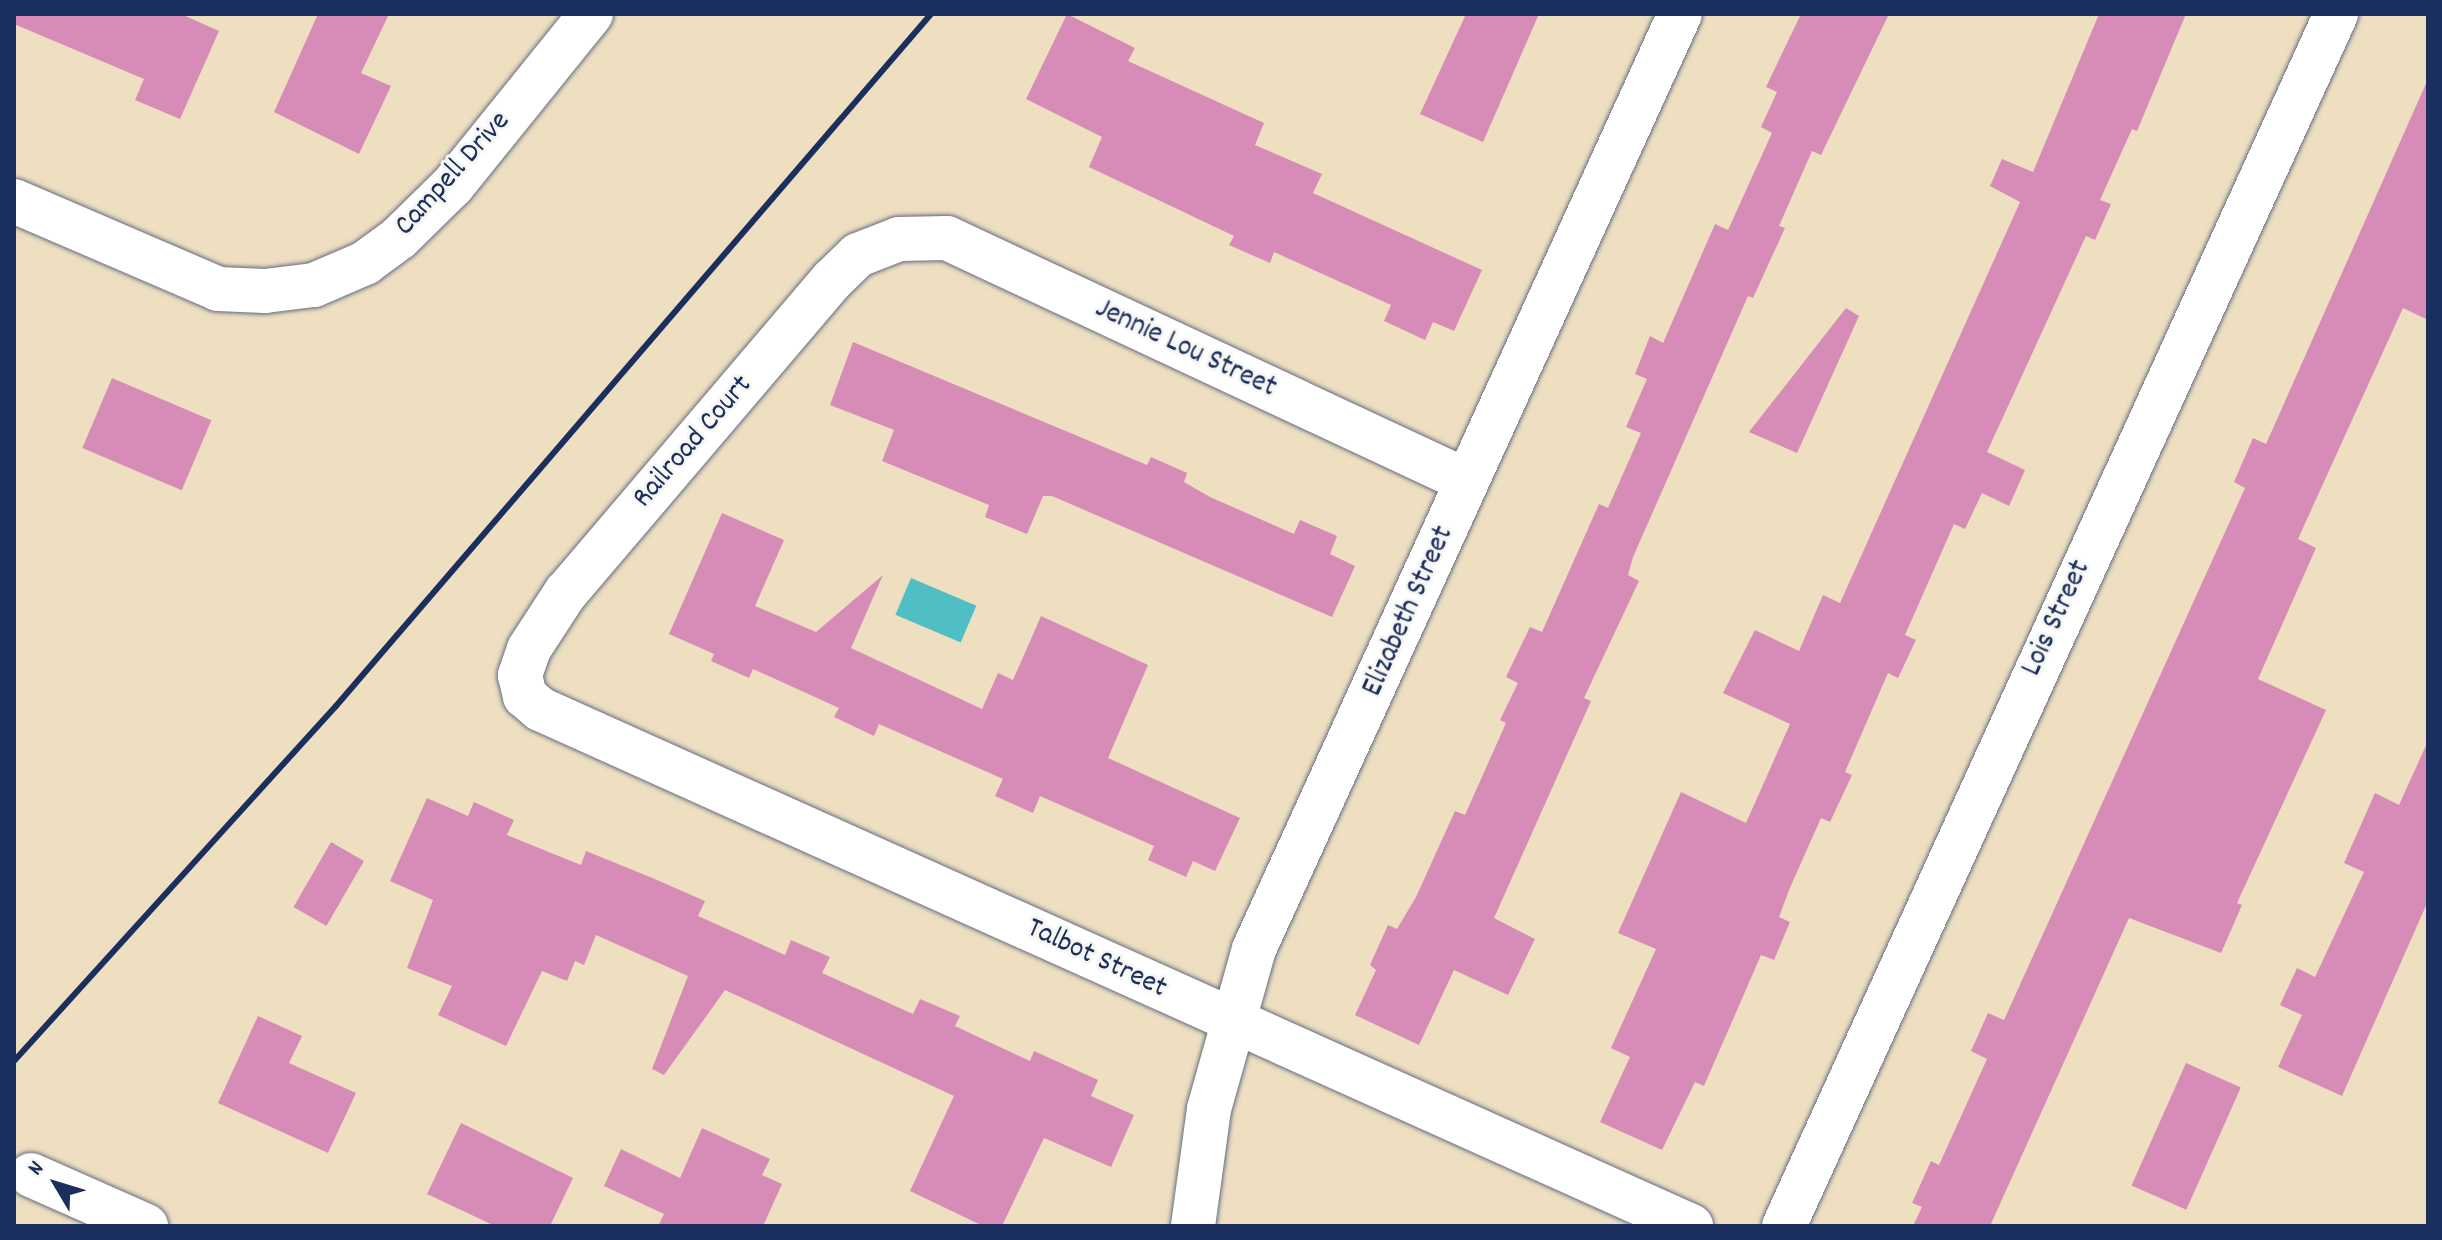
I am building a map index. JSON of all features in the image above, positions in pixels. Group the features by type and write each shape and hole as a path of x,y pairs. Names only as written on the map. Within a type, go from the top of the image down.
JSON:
{"street":[{"name":"Campell Drive","path":"14,201 218,289 265,291 314,285 365,263 453,185 591,14"},
{"name":"Elizabeth Street","path":"1193,1226 1209,1109 1254,949 1680,14"},
{"name":"Lois Street","path":"1784,1226 2336,14"},
{"name":"Jennie Lou Street","path":"899,239 947,238 1467,481"},
{"name":"Railroad Court","path":"520,675 529,649 566,592 832,280 858,255 899,239"},
{"name":"Talbot Street","path":"520,675 525,696 540,709 1691,1226"},
{"path":"31,1175 146,1226"}],"water":[{"path":"911,578 976,606 961,643 895,615"}],"building":[{"path":"14,14 181,14 219,31 180,119 135,100 144,79 14,24"},
{"path":"318,14 389,14 361,73 391,86 359,154 274,112"},
{"path":"1067,14 1135,48 1128,61 1264,123 1255,145 1322,174 1313,193 1482,270 1454,331 1433,322 1425,340 1384,321 1391,305 1274,252 1270,263 1229,245 1234,236 1089,167 1102,137 1026,99"},
{"path":"1466,14 1539,14 1483,142 1420,114"},
{"path":"1801,14 1889,14 1821,155 1812,151 1779,226 1785,228 1753,298 1748,296 1633,557 1628,575 1639,581 1584,698 1591,701 1494,918 1535,939 1508,995 1454,970 1419,1045 1355,1015 1376,970 1370,965 1388,925 1397,929 1416,897 1455,811 1465,815 1506,723 1500,720 1518,683 1506,677 1530,627 1542,632 1599,504 1608,508 1641,433 1626,427 1647,379 1635,374 1650,336 1663,343 1715,224 1728,230 1772,133 1761,127 1777,92 1766,87"},
{"path":"2099,14 2186,14 2137,131 2132,129 2100,200 2111,204 2095,240 2086,236 1987,452 2025,470 2009,506 1982,493 1965,529 1954,524 1905,635 1916,640 1898,678 1888,673 1845,772 1852,775 1830,822 1821,818 1789,890 1779,917 1790,922 1774,960 1761,955 1704,1086 1695,1082 1662,1150 1600,1122 1630,1057 1611,1048 1656,949 1618,933 1681,792 1746,823 1790,724 1723,693 1755,630 1799,651 1823,595 1840,603 2020,202 1990,186 2002,159 2033,172"},
{"path":"2428,79 2428,320 2403,308 2298,539 2316,548 2258,679 2326,710 2237,903 2242,905 2221,953 2129,918 1990,1226 1913,1226 1922,1207 1912,1203 1931,1161 1939,1165 1987,1059 1971,1051 1988,1013 2004,1020 2245,488 2234,482 2253,438 2266,444"},
{"path":"1846,308 1859,316 1797,453 1749,432"},
{"path":"853,342 1147,465 1151,457 1187,473 1184,482 1210,497 1294,534 1300,520 1337,536 1330,554 1355,566 1332,617 1052,496 1043,496 1027,534 985,517 989,505 882,461 894,430 830,405"},
{"path":"112,378 211,420 182,490 82,448"},
{"path":"722,513 784,540 755,606 816,632 883,575 851,648 982,709 998,673 1013,680 1041,616 1148,665 1108,758 1240,818 1215,871 1193,861 1186,877 1148,860 1154,846 1040,796 1033,813 995,796 1003,779 879,724 874,736 834,717 839,708 753,669 749,678 711,661 714,654 669,634"},
{"path":"2428,741 2428,901 2342,1096 2278,1067 2302,1015 2280,1005 2297,968 2315,977 2364,872 2344,863 2375,793 2399,805"},
{"path":"427,798 468,816 474,802 514,820 507,835 581,865 586,851 650,877 705,901 698,916 785,955 791,940 830,957 822,973 913,1014 920,999 960,1016 955,1026 1030,1061 1034,1051 1098,1080 1091,1096 1134,1115 1111,1167 1044,1138 1002,1226 983,1226 910,1191 954,1096 725,990 664,1075 652,1069 688,976 596,935 584,965 575,961 567,981 542,971 506,1046 438,1015 452,986 407,968 433,900 390,881"},
{"path":"331,842 364,861 326,926 294,907"},
{"path":"258,1016 302,1036 289,1063 356,1093 328,1153 218,1103"},
{"path":"2186,1063 2241,1087 2186,1210 2131,1185"},
{"path":"461,1123 573,1178 550,1226 495,1226 427,1194"},
{"path":"702,1128 770,1159 762,1175 782,1184 763,1226 658,1226 664,1214 604,1186 621,1149 680,1178"}],"railway":[{"path":"14,1061 336,706 931,14"}]}
